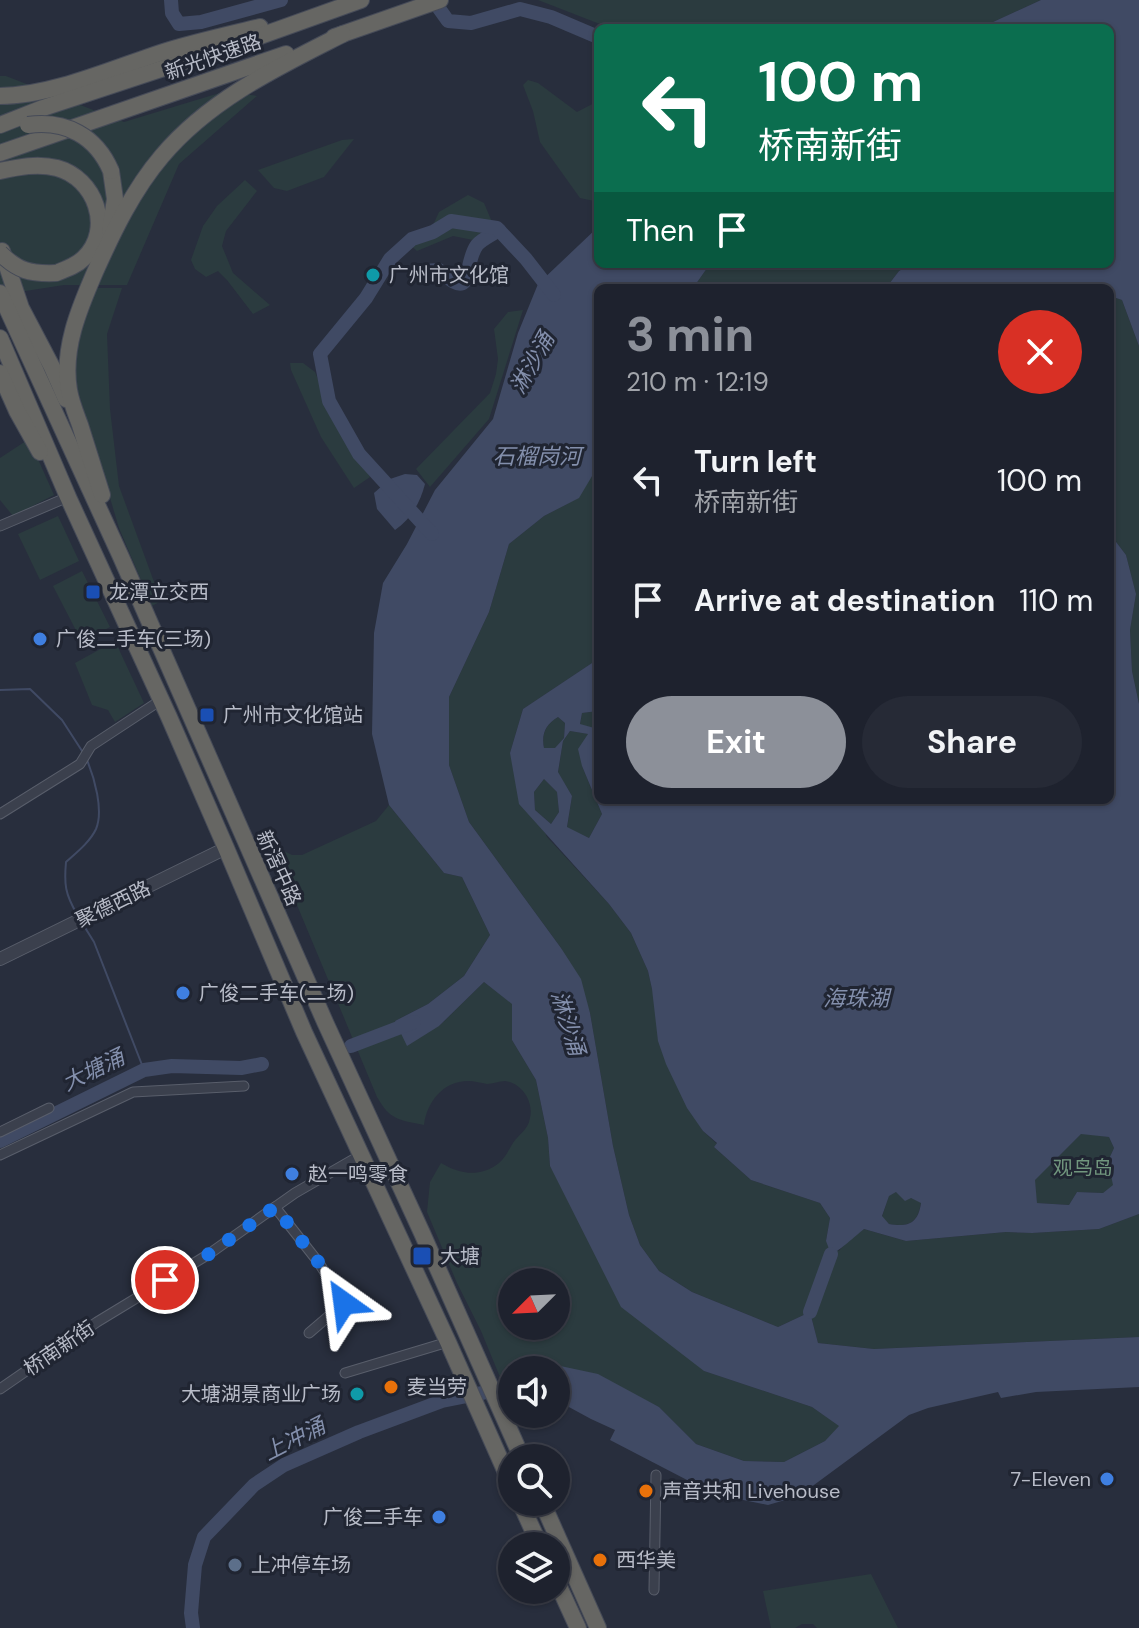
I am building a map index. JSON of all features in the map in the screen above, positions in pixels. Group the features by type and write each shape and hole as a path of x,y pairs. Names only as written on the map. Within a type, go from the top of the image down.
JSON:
{"highway":[{"name":"新光快速路","path":"0,125 361,0"},
{"name":"新光快速路","path":"0,153 434,2"},
{"path":"0,107 202,41 339,8"},
{"path":"121,557 69,389 73,329 82,302 106,248 142,182 162,155 230,95 343,34"},
{"path":"0,96 51,89"},
{"path":"0,133 49,123 76,132 97,147 111,171 115,199 106,248"},
{"path":"0,171 24,166 56,168 70,173 92,195 99,221 98,234 84,258 71,268 56,273 27,272 0,253"},
{"path":"0,246 21,308 52,367 93,467"},
{"name":"新滘中路","path":"2,298 121,557 312,994 516,1444"},
{"name":"新滘中路","path":"0,338 304,1032 498,1455"},
{"path":"1,378 36,446 68,497"},
{"path":"548,1516 597,1624"},
{"path":"567,1604 572,1627"}],"street":[{"path":"0,526 68,497"},
{"path":"0,814 80,764 91,746 161,700"},
{"name":"聚德西路","path":"0,959 226,848"},
{"path":"0,1155 133,1092 244,1086"},
{"path":"0,1132 49,1108"},
{"name":"桥南新街","path":"0,1389 97,1322 209,1254 318,1179 361,1155"},
{"path":"275,1207 319,1263 344,1303 309,1333"},
{"path":"345,1373 448,1342"},
{"path":"654,1590 656,1475"}],"green space":[{"path":"538,0 1041,0 989,24 600,24"},
{"path":"0,76 124,122 226,91 257,96 179,164 127,285 64,285 0,295"},
{"path":"528,80 538,83 577,112 594,103 594,201 580,198 540,142 523,85"},
{"path":"354,139 324,177 287,191 274,188 258,170 342,140"},
{"path":"245,180 257,191 226,231 222,246 233,273 270,305 253,314 218,271 206,277 195,269 191,260 203,226 217,206"},
{"path":"468,195 484,203 492,222 473,240 453,236 417,251 404,239 433,225 439,212"},
{"path":"707,268 904,268 889,284 696,284"},
{"path":"92,288 122,288 107,334 110,409 119,486 161,601 152,606 119,528 78,391 71,354"},
{"path":"1114,297 1122,300 1139,346 1139,704 1132,671 1130,630 1136,594 1126,555 1114,539"},
{"path":"523,310 489,419 430,487 416,469 490,393 498,359 494,329 508,312"},
{"path":"290,363 303,363 315,372 334,418 370,477 354,488 321,437"},
{"path":"29,439 54,495 13,516 0,500 0,458"},
{"path":"594,470 594,662 523,709 510,753 547,837 609,904 631,933 648,971 703,1131 717,1144 714,1147 751,1180 820,1203 830,1218 826,1241 839,1251 864,1229 906,1241 1006,1232 1099,1229 1139,1214 1139,1337 874,1349 818,1343 810,1312 778,1327 692,1292 659,1271 640,1245 629,1215 613,1146 590,1013 561,948 469,822 449,765 449,697 489,612 509,544 544,516 578,498"},
{"path":"58,516 79,561 40,580 18,534"},
{"path":"82,571 110,627 82,642 53,586"},
{"path":"115,641 144,703 115,722 108,710 92,705 75,663"},
{"path":"594,712 594,728 580,725 582,713"},
{"path":"558,717 565,723 564,738 555,749 544,748 545,730"},
{"path":"570,731 588,734 582,766 594,795 594,804 598,804 602,814 589,838 567,828 572,796 558,773 563,741"},
{"path":"544,779 557,792 559,812 551,824 535,810 534,792"},
{"path":"389,805 444,873 462,877 490,935 464,976 428,1004 395,1021 439,1026 484,982 513,1004 512,1040 536,1080 548,1138 550,1166 704,1371 812,1407 840,1426 825,1441 784,1462 744,1461 696,1444 659,1407 570,1371 570,1356 498,1356 498,1372 427,1212 430,1182 441,1163 470,1173 484,1171 499,1163 527,1126 531,1112 528,1100 517,1085 511,1083 468,1081 451,1084 438,1094 429,1108 424,1125 402,1120 386,1110 377,1097 272,845 292,855 302,855 376,821"},
{"name":"观鸟岛","path":"1082,1133 1109,1137 1114,1148 1108,1161 1114,1185 1103,1193 1077,1192 1069,1205 1037,1203 1034,1180"},
{"path":"896,1192 921,1202 915,1219 907,1224 889,1224 882,1217 889,1195"},
{"path":"871,1574 898,1628 817,1628 813,1624 802,1624 795,1628 771,1628 763,1591"}],"water":[{"path":"1041,0 1139,0 1139,346 1122,300 1114,297 1114,284 889,284 904,268 1114,268 1114,24 989,24"},
{"name":"石榴岗河","path":"594,231 594,268 707,268 696,284 594,284 594,473 579,498 544,516 509,544 489,612 449,697 449,765 469,822 581,979 590,1013 613,1146 629,1215 640,1245 659,1271 692,1292 778,1327 810,1312 818,1343 874,1349 1139,1337 1139,1387 1036,1392 1001,1398 998,1392 928,1408 909,1415 799,1496 768,1505 714,1494 610,1440 615,1430 570,1408 570,1368 598,1374 659,1407 696,1444 744,1461 784,1462 825,1441 839,1426 812,1407 704,1371 621,1307 550,1166 548,1138 536,1080 512,1040 512,1004 484,982 439,1026 407,1046 395,1021 428,1004 464,976 490,935 462,877 444,873 389,805 372,734 374,633 383,583 435,490 493,419 518,333 538,284"},
{"path":"405,474 417,475 425,484 414,510 395,530 377,509 374,493 390,479"},
{"name":"海珠湖","path":"1114,539 1126,555 1136,594 1130,630 1132,671 1139,704 1139,1214 1099,1229 1006,1232 906,1241 864,1229 831,1254 826,1241 830,1218 820,1203 751,1180 714,1147 717,1143 703,1131 687,1108 666,1064 658,1041 648,971 631,933 519,804 510,753 523,709 594,662 594,712 582,713 580,724 594,728 594,795 578,749 588,734 570,731 563,741 558,772 572,796 567,827 589,838 602,814 598,804 1114,804","holes":["558,717 565,723 564,738 555,748 544,748 544,734","544,779 557,792 559,812 551,824 535,810 534,792","1081,1134 1109,1137 1114,1148 1108,1161 1113,1185 1103,1193 1077,1192 1069,1205 1037,1203 1035,1180","896,1192 905,1201 911,1198 921,1203 915,1220 902,1225 889,1224 882,1216 889,1196"]}],"waterway":[{"path":"171,0 172,13 179,24 201,22 281,0"},
{"path":"433,0 448,21 471,23 520,9 551,17 594,35"},
{"path":"432,534 359,454 329,401 320,354 366,298 390,259 412,239 433,232 451,221 497,228 554,295"},
{"path":"422,271 439,270 458,284 463,283 477,245 499,230"},
{"path":"0,690 30,689 62,720 84,754"},
{"path":"77,914 66,889 66,862 93,834 99,813 95,784 87,760"},
{"path":"84,926 94,942 144,1070"},
{"name":"大塘涌","path":"351,1046 414,1022"},
{"name":"大塘涌","path":"0,1141 144,1070 172,1066 241,1068 262,1064"},
{"path":"810,1312 831,1254"},
{"name":"上冲涌","path":"193,1628 191,1613 195,1565 204,1537 254,1485 284,1465 359,1432 442,1401 498,1390"}],"place":[{"name":"广州市文化馆","path":"373,275"},
{"name":"龙潭立交西","path":"93,592"},
{"name":"广俊二手车(三场)","path":"40,639"},
{"name":"广州市文化馆站","path":"207,715"},
{"name":"广俊二手车(二场)","path":"183,993"},
{"name":"赵一鸣零食","path":"292,1174"},
{"name":"大塘","path":"422,1256"},
{"name":"麦当劳","path":"391,1387"},
{"name":"大塘湖景商业广场","path":"357,1394"},
{"name":"7-Eleven","path":"1107,1479"},
{"name":"声音共和 Livehouse","path":"646,1491"},
{"name":"广俊二手车","path":"439,1517"},
{"name":"西华美","path":"600,1560"},
{"name":"上冲停车场","path":"235,1565"}],"route":[{"path":"165,1280 209,1254 275,1207 319,1263 344,1303"}],"water label":[{"name":"淋沙涌","path":"532,363"},
{"name":"淋沙涌","path":"568,1023"}]}
